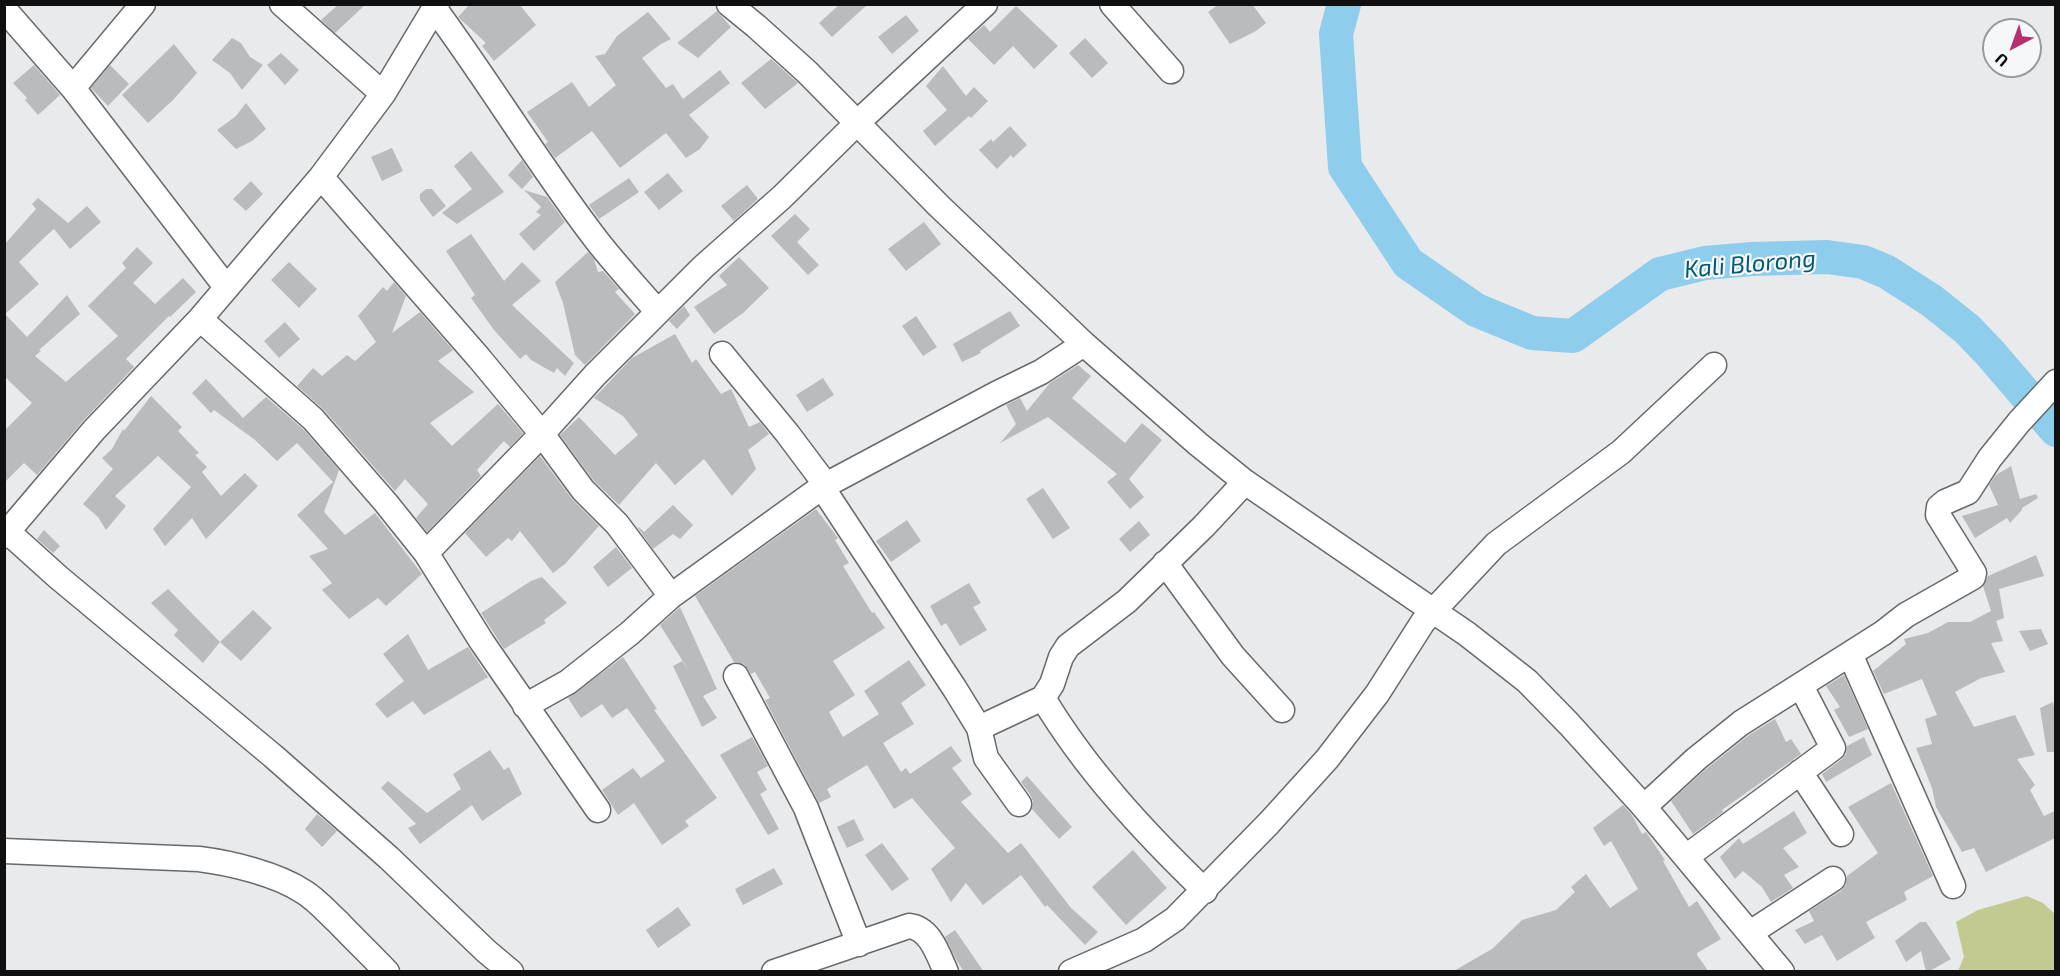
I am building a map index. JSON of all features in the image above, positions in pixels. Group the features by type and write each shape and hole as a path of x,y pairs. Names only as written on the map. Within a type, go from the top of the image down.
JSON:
{"street":[{"path":"73,88 143,4"},
{"path":"282,4 383,94"},
{"path":"729,4 807,72 939,206 1151,405 1245,482 1467,634 1527,681 1644,807 1782,972"},
{"path":"426,553 703,267 789,190 858,122 985,4"},
{"path":"1112,4 1171,71"},
{"path":"511,972 389,858 264,749 6,534 94,430 200,319 321,177 383,94 436,7 598,242 658,312"},
{"path":"4,9 73,88 226,287"},
{"path":"321,177 479,358 542,434 572,477 617,524 671,596"},
{"path":"200,319 313,419 379,495 426,553 482,642 598,810"},
{"path":"525,706 575,676 630,633 671,596 824,486 1041,372 1084,344"},
{"path":"722,354 787,433 824,486 979,728 986,758 1019,804"},
{"path":"1071,972 1144,940 1160,930 1205,891 1269,824 1335,749 1377,694 1412,637 1432,610 1496,544 1621,452 1714,365"},
{"path":"1644,807 1720,739 1906,615 1973,577 1974,573 1967,559 1937,512 1941,504 1968,492 1990,458 2055,382"},
{"path":"979,728 1043,698 1052,684 1061,657 1068,646 1127,601 1245,482"},
{"path":"1165,563 1233,656 1282,710"},
{"path":"1850,654 1953,886"},
{"path":"736,676 806,808 859,944"},
{"path":"1686,857 1833,748 1801,686"},
{"path":"1043,698 1064,729 1138,824 1205,891"},
{"path":"1800,772 1841,834"},
{"path":"4,851 224,862 285,882 304,891 319,903 387,972"},
{"path":"1750,933 1833,879"},
{"path":"774,972 909,926 916,927 928,937 946,972"}],"green space":[{"path":"2027,896 2043,903 2055,914 2055,971 1958,971 1964,957 1956,922 1978,910"}],"building":[{"path":"339,4 366,4 335,33 321,20"},
{"path":"470,4 519,4 536,25 494,61 482,46 486,43 458,17"},
{"path":"840,4 868,4 832,37 819,23"},
{"path":"1219,4 1252,4 1266,23 1256,31 1230,44 1208,12"},
{"path":"1016,6 1058,46 1034,69 1013,46 994,65 968,39 984,25 990,32"},
{"path":"717,11 731,27 698,58 677,43"},
{"path":"648,12 671,39 642,58 666,88 673,84 683,99 720,70 730,83 689,115 709,137 700,149 686,158 666,133 620,168 592,131 555,158 545,144 548,142 527,112 572,82 589,107 616,85 595,56 605,54 617,36"},
{"path":"906,15 919,31 892,54 878,37"},
{"path":"232,38 241,43 250,57 263,65 242,90 230,73 212,60"},
{"path":"1085,38 1108,63 1092,78 1069,53"},
{"path":"174,44 197,73 148,123 122,95"},
{"path":"281,53 299,70 285,85 267,65"},
{"path":"771,59 798,83 765,109 741,83"},
{"path":"34,65 60,95 38,115 13,83"},
{"path":"110,65 129,84 108,106 91,88"},
{"path":"943,66 966,96 974,87 988,101 971,118 969,116 935,146 923,131 947,110 926,86"},
{"path":"246,103 266,129 252,141 236,149 217,130 236,116"},
{"path":"1010,126 1027,145 1013,158 1011,155 997,169 979,150 991,139 993,142"},
{"path":"392,148 403,171 382,181 371,157"},
{"path":"471,151 504,192 457,224 442,213 472,189 454,166"},
{"path":"522,160 533,177 522,189 508,175"},
{"path":"668,173 683,191 659,210 644,192"},
{"path":"629,178 639,192 599,219 589,205"},
{"path":"251,181 263,194 246,211 233,199"},
{"path":"747,185 758,199 734,221 721,206"},
{"path":"426,189 432,189 446,206 433,217 420,200 420,194"},
{"path":"524,190 547,197 565,222 534,251 519,234 541,215 536,212 541,207"},
{"path":"38,198 68,223 87,206 101,222 70,249 54,229 46,236 19,262 39,284 5,314 27,337 67,295 80,314 35,356 66,382 118,336 88,306 126,268 122,263 137,247 153,263 133,283 155,304 183,278 196,292 126,359 134,367 83,421 37,475 24,463 4,483 4,431 32,403 4,376 4,245 36,209 32,204"},
{"path":"795,214 810,229 797,242 819,265 808,275 771,236"},
{"path":"924,222 941,244 906,271 888,249"},
{"path":"471,234 504,281 522,262 541,281 512,305 574,363 565,376 557,368 554,373 531,360 526,354 520,359 494,330 471,298 475,295 446,251"},
{"path":"588,252 594,259 598,272 603,271 619,289 615,292 635,314 585,365 575,355 563,303 555,282"},
{"path":"739,257 769,288 743,313 714,334 694,307 727,285 719,276"},
{"path":"289,262 317,289 299,308 271,280"},
{"path":"394,282 406,296 392,333 420,312 453,350 438,361 474,392 430,423 452,446 498,404 523,433 510,447 504,441 477,470 481,476 427,532 416,518 428,504 405,479 395,491 324,410 297,386 313,368 322,376 347,355 355,361 376,342 358,316 383,287 387,291"},
{"path":"684,306 690,315 677,329 669,321"},
{"path":"1010,311 1020,326 980,351 981,353 962,362 953,344"},
{"path":"916,316 937,347 923,356 902,326"},
{"path":"285,322 300,339 279,358 264,341"},
{"path":"675,334 692,363 696,359 721,394 731,389 749,427 760,422 769,434 748,450 756,469 732,496 704,459 675,485 656,463 619,505 594,481 560,435 579,417 615,455 638,435 623,416 594,398 632,358"},
{"path":"1078,365 1091,376 1072,398 1125,443 1142,423 1162,440 1129,479 1144,497 1130,509 1107,482 1117,474 1048,417 1000,443 1016,424 1006,405 1020,398 1027,411 1050,383"},
{"path":"823,378 834,395 807,412 796,395"},
{"path":"206,379 243,418 266,397 303,429 339,470 324,512 345,535 375,513 422,574 386,606 378,598 349,619 322,590 332,583 309,556 328,549 297,515 333,482 297,443 277,461 255,440 214,410 211,413 192,393"},
{"path":"151,396 182,427 178,431 199,453 195,455 207,467 202,472 221,496 245,473 258,486 206,539 192,518 165,546 153,529 191,487 158,456 115,496 126,506 106,530 98,517 83,504 113,469 102,458 112,449 123,429 124,431"},
{"path":"540,456 572,499 599,526 565,564 553,573 520,531 512,541 508,538 486,557 465,533"},
{"path":"2011,466 2020,499 2036,494 2038,498 2022,508 2010,523 2007,518 1975,538 1962,516 1998,505 1989,485 1996,475"},
{"path":"1043,488 1070,528 1053,539 1026,499"},
{"path":"673,505 693,525 680,539 673,534 653,549 638,528 644,532"},
{"path":"816,509 838,538 835,540 849,563 843,566 872,613 874,612 885,628 833,661 855,695 829,712 843,737 879,714 864,691 909,660 926,685 901,703 914,724 883,743 901,772 906,768 910,774 951,746 962,761 952,768 972,794 961,802 1008,853 1021,843 1071,908 1098,932 1085,945 1047,905 1045,907 1021,875 983,905 966,883 951,902 931,869 955,848 912,798 894,809 867,765 827,789 831,797 819,803 765,700 770,698 755,672 751,674 744,664 734,662 695,596"},
{"path":"907,520 921,541 891,562 876,541"},
{"path":"1139,521 1150,535 1130,552 1119,539"},
{"path":"44,530 60,546 53,553 37,539"},
{"path":"616,547 632,568 608,587 593,567"},
{"path":"2036,555 2044,576 1999,589 2004,618 1996,621 2003,641 1991,643 2005,672 1981,678 1955,692 1974,727 2015,715 2035,755 2017,759 2035,785 2030,790 2044,816 2055,811 2055,838 1986,872 1974,848 1962,852 1936,807 1932,788 1916,748 1932,744 1925,719 1937,715 1922,679 1884,694 1873,671 1906,644 1904,639 1928,633 1948,622 1970,622 1991,611 1983,586 1988,576"},
{"path":"542,577 567,603 544,620 546,623 504,649 481,613 531,581"},
{"path":"969,583 981,603 973,607 987,630 960,646 946,623 941,626 930,606"},
{"path":"168,589 220,642 203,663 174,635 178,630 151,603"},
{"path":"680,607 717,689 703,696 717,718 702,727 673,666 682,661 689,671 660,625"},
{"path":"253,610 272,628 241,661 220,642"},
{"path":"2041,629 2048,644 2030,651 2019,631"},
{"path":"408,634 428,670 468,647 488,677 424,715 413,701 387,718 375,704 404,681 383,654"},
{"path":"623,657 657,709 654,710 717,798 685,821 689,826 662,845 634,803 618,815 602,790 633,768 641,778 665,761 627,708 612,718 602,704 581,718 568,698"},
{"path":"1844,675 1868,729 1849,737 1834,710 1840,707 1826,686"},
{"path":"2053,702 2055,752 2047,752 2040,708"},
{"path":"1775,719 1786,742 1791,739 1801,754 1722,810 1723,812 1693,834 1671,801 1749,735"},
{"path":"752,737 768,766 757,772 767,790 760,794 779,829 768,835 720,755"},
{"path":"1864,737 1872,755 1826,782 1822,774 1842,759 1846,754 1847,746"},
{"path":"490,750 504,770 509,767 522,794 482,821 472,805 420,844 408,828 416,824 381,788 388,781 427,813 461,789 453,774"},
{"path":"1027,776 1072,827 1059,839 1032,809 1031,796 1021,782"},
{"path":"1891,783 1933,876 1904,892 1907,900 1866,922 1875,938 1837,961 1822,935 1805,944 1795,930 1814,921 1809,911 1841,891 1846,885 1847,876 1878,853 1848,807"},
{"path":"1623,805 1632,815 1642,834 1646,832 1665,860 1663,861 1689,907 1697,901 1721,939 1697,953 1709,972 1452,972 1492,949 1522,920 1556,910 1575,892 1571,887 1586,874 1610,908 1638,889 1611,841 1604,846 1593,828"},
{"path":"1794,811 1807,833 1783,848 1799,867 1784,875 1793,888 1771,902 1762,887 1743,871 1735,879 1720,857 1739,838 1743,844"},
{"path":"317,814 337,831 322,847 305,829"},
{"path":"854,819 864,840 847,848 837,827"},
{"path":"882,843 909,879 892,891 865,855"},
{"path":"1133,850 1167,888 1126,925 1092,887"},
{"path":"774,868 783,884 743,905 735,889"},
{"path":"678,907 691,925 658,948 646,930"},
{"path":"1920,922 1926,922 1951,959 1928,972 1926,972 1921,951 1906,962 1895,941"},
{"path":"955,930 984,972 964,972 945,937"}],"waterway":[{"name":"Kali Blorong","path":"1344,4 1336,34 1345,167 1408,263 1476,310 1532,333 1573,336 1660,274 1705,263 1752,259 1827,257 1863,262 1887,272 1932,301 1967,329 2056,430"}]}
